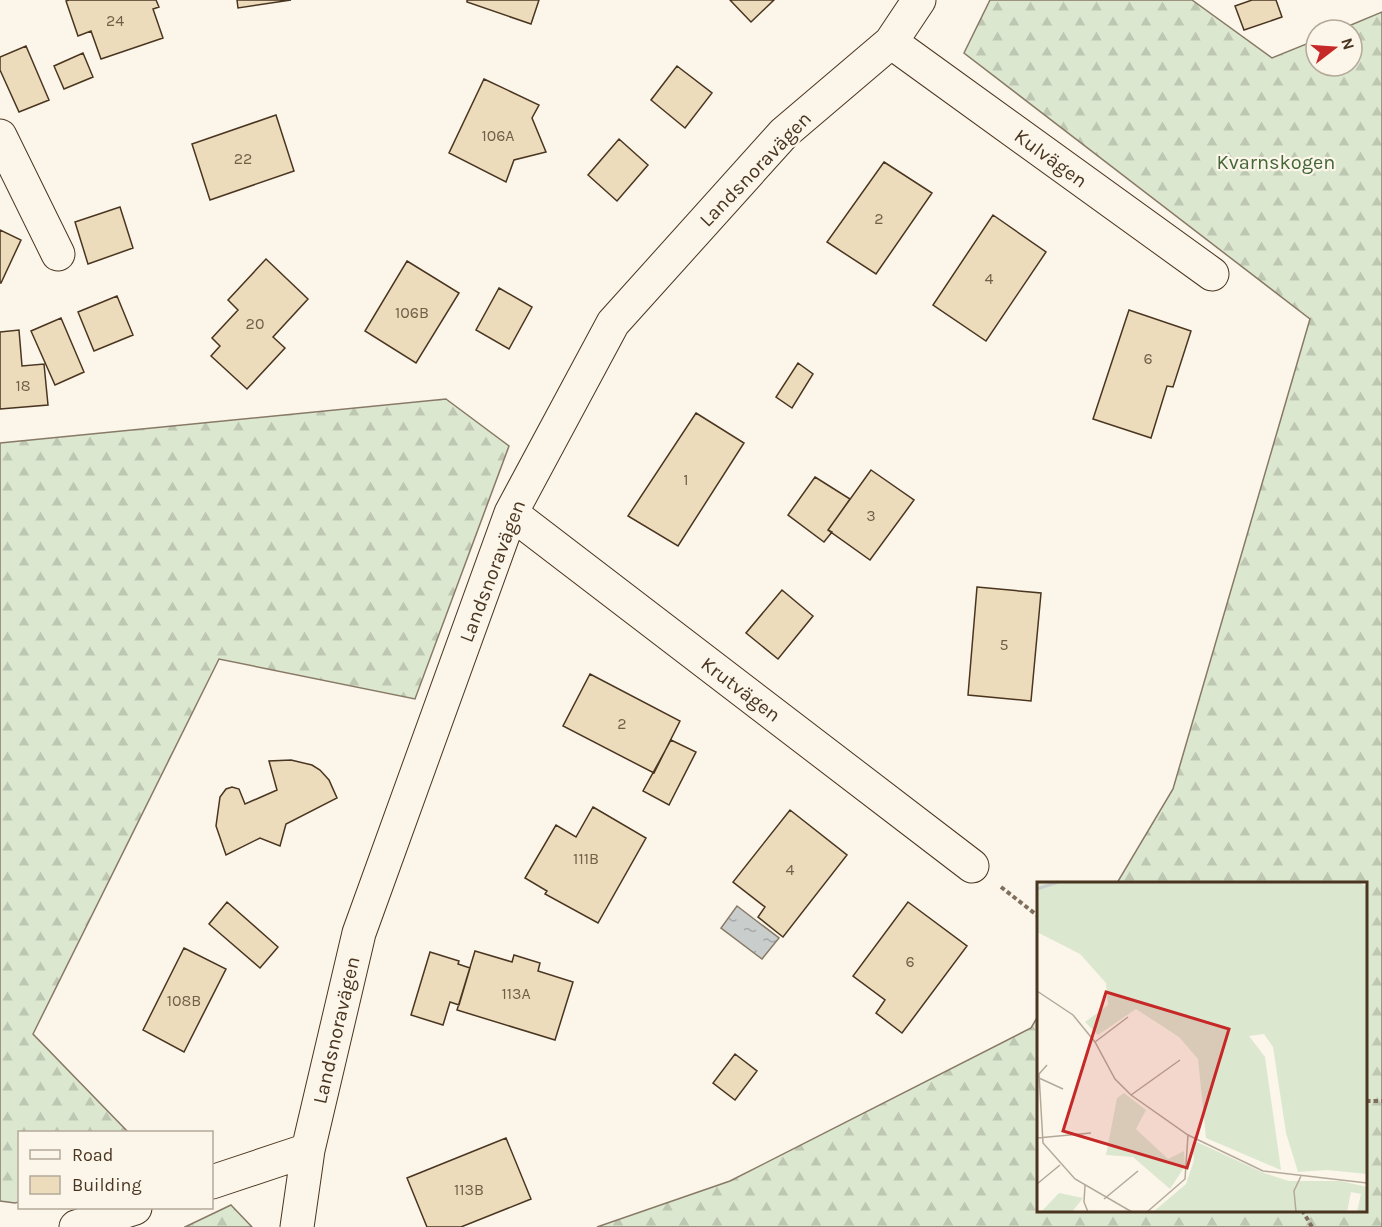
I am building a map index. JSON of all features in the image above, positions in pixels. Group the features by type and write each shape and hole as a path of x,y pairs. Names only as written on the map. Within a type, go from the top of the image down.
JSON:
{"street":[{"name":"Landsnoravägen","path":"297,1227 308,1150 359,933 511,513 613,323 784,133 891,42 919,0"},
{"name":"Kulvägen","path":"891,42 1212,274"},
{"path":"0,136 58,254"},
{"name":"Krutvägen","path":"511,513 972,866"},
{"path":"213,1182 308,1150"},
{"path":"76,1227 132,1209"}],"path":[{"path":"972,866 1037,915"},
{"path":"1303,1212 1312,1227"}],"green space":[{"name":"Kvarnskogen","path":"990,0 1192,0 1272,58 1304,45 1304,78 1364,78 1364,20 1382,12 1382,1227 597,1227 730,1181 1031,1028 1037,1018 1037,1212 1367,1212 1367,882 1118,882 1173,789 1310,319 964,53"},
{"path":"446,399 509,446 415,699 219,659 33,1034 127,1131 18,1131 18,1202 15,1203 0,1201 0,443"},
{"path":"231,1205 252,1227 185,1227"}],"water":[{"path":"737,906 779,938 762,959 721,928"}],"building":[{"path":"156,0 159,7 153,9 163,38 101,59 91,31 78,36 66,1"},
{"path":"237,0 291,0 238,8"},
{"path":"467,0 539,0 531,24 467,2"},
{"path":"730,0 774,0 751,22"},
{"path":"1252,0 1276,0 1282,17 1244,30 1235,6"},
{"path":"26,46 49,100 19,112 0,70 0,57"},
{"path":"83,53 93,77 64,89 54,66"},
{"path":"677,66 712,93 685,128 651,100"},
{"path":"484,79 539,105 532,118 546,152 514,160 506,182 449,153"},
{"path":"276,115 294,171 210,200 192,144"},
{"path":"619,139 648,165 617,201 588,175"},
{"path":"884,162 932,193 876,274 827,242"},
{"path":"120,207 133,248 88,264 75,222"},
{"path":"993,215 1046,252 986,341 933,305"},
{"path":"0,230 21,240 1,283 0,283"},
{"path":"266,259 308,299 273,337 285,348 247,389 211,356 220,346 212,338 238,310 228,300"},
{"path":"407,261 459,293 416,363 365,331"},
{"path":"499,288 532,307 509,349 476,330"},
{"path":"117,296 133,335 94,351 78,312"},
{"path":"1129,310 1191,331 1173,387 1167,386 1151,438 1093,419"},
{"path":"61,318 84,372 55,385 31,331"},
{"path":"19,330 22,366 44,364 48,405 0,409 0,332"},
{"path":"798,363 813,374 792,408 776,397"},
{"path":"696,413 744,443 678,546 628,516"},
{"path":"871,470 914,500 870,560 828,530"},
{"path":"815,477 850,499 828,530 832,532 824,542 788,515"},
{"path":"977,587 1041,593 1031,701 968,695"},
{"path":"782,590 813,616 778,659 746,633"},
{"path":"590,674 680,721 654,773 563,726"},
{"path":"671,740 696,752 669,805 643,791"},
{"path":"291,760 312,765 320,770 329,780 337,798 286,824 280,846 260,838 226,855 216,826 220,797 226,789 232,787 239,789 245,804 277,790 269,761"},
{"path":"593,807 646,838 598,923 545,894 547,891 525,878 556,825 576,837"},
{"path":"790,810 847,855 783,937 758,917 765,907 733,882"},
{"path":"227,902 278,947 260,968 209,924"},
{"path":"908,902 967,946 902,1033 876,1013 885,1000 853,976"},
{"path":"184,948 226,969 184,1052 143,1030"},
{"path":"475,951 512,962 514,955 540,963 538,971 573,982 555,1040 457,1010"},
{"path":"430,952 459,961 458,964 470,968 459,1005 450,1002 443,1025 411,1015"},
{"path":"735,1054 757,1071 735,1100 713,1083"},
{"path":"506,1138 531,1199 461,1227 427,1227 407,1178"}]}
